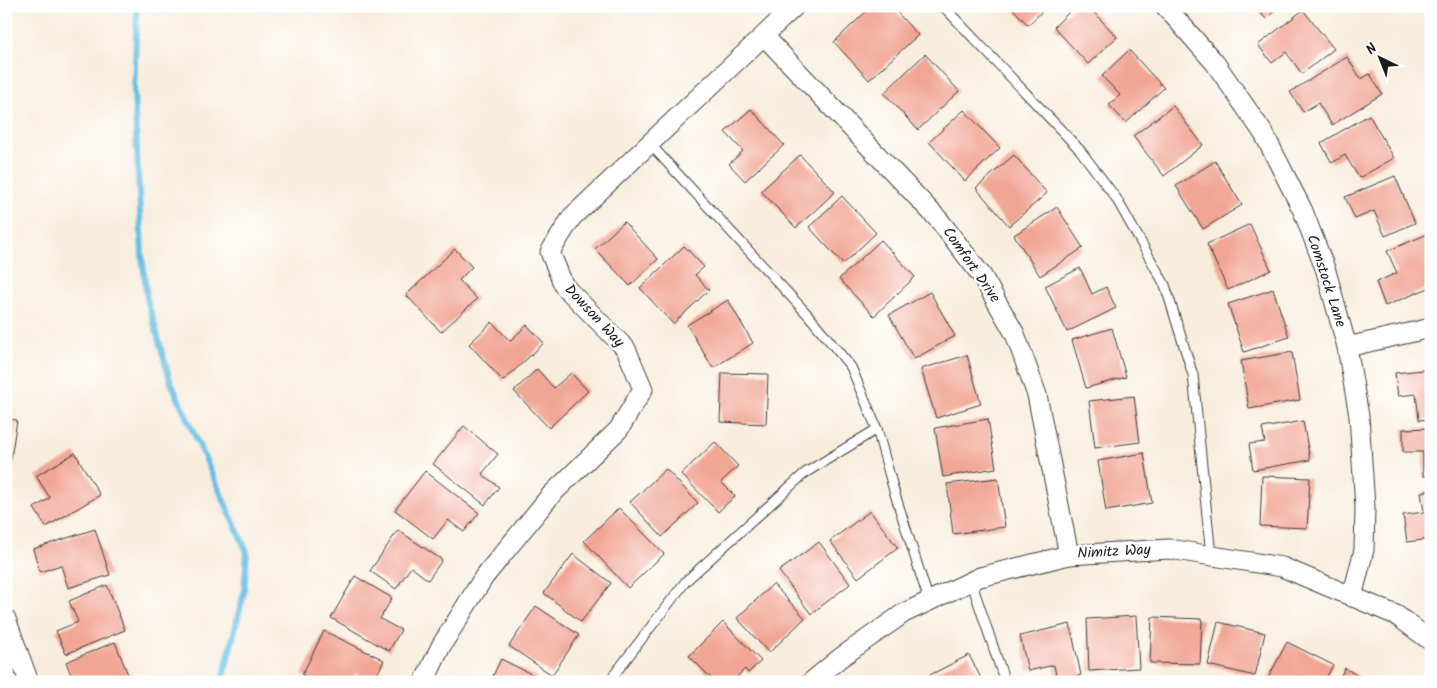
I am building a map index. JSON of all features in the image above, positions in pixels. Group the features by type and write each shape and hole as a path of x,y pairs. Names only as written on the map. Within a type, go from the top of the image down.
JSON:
{"street":[{"name":"Dowson Way","path":"424,682 440,646 484,576 551,495 619,429 643,389 626,349 564,286 550,252 572,217 795,6"},
{"name":"Comstock Lane","path":"1165,6 1215,64 1264,134 1303,211 1326,270 1347,347 1359,416 1364,507 1364,550 1352,597"},
{"name":"Comfort Drive","path":"764,36 939,220 982,276 1015,334 1037,395 1069,555"},
{"path":"1347,347 1431,328"},
{"name":"Nimitz Way","path":"811,682 840,658 904,613 980,577 1069,555 1169,549 1282,567 1396,615 1431,641"},
{"path":"6,619 29,682"}],"lane":[{"path":"943,6 1080,150 1116,198 1165,285 1193,375 1211,556"},
{"path":"650,144 809,316 851,367 877,429 894,491 929,601"},
{"path":"610,682 686,581 805,473 877,429"},
{"path":"971,581 1005,682"}],"building":[{"path":"872,6 891,6 918,35 869,80 834,42"},
{"path":"1010,6 1048,6 1028,25"},
{"path":"1075,6 1088,6 1117,37 1088,64 1054,27"},
{"path":"1226,6 1238,6 1231,12"},
{"path":"1254,6 1279,6 1266,19"},
{"path":"1303,10 1334,49 1302,74 1286,52 1272,63 1258,45"},
{"path":"1129,50 1164,88 1126,123 1109,105 1120,95 1102,76"},
{"path":"925,54 959,91 918,130 884,93"},
{"path":"1347,57 1361,79 1370,74 1382,94 1332,125 1318,103 1303,112 1290,92"},
{"path":"1173,106 1203,145 1164,176 1133,136"},
{"path":"751,109 784,145 745,181 729,164 743,151 725,132"},
{"path":"964,110 1000,148 965,181 929,142"},
{"path":"1369,115 1394,158 1359,178 1345,155 1332,163 1321,143"},
{"path":"800,155 835,192 796,228 761,191"},
{"path":"1014,155 1047,193 1009,226 976,188"},
{"path":"1215,161 1242,205 1203,229 1176,186"},
{"path":"1395,176 1415,223 1385,236 1374,211 1355,219 1345,197"},
{"path":"842,196 876,233 843,264 809,227"},
{"path":"1057,207 1083,248 1040,276 1014,235"},
{"path":"624,222 658,259 630,286 595,249"},
{"path":"1250,224 1271,270 1228,290 1207,244"},
{"path":"1428,234 1431,241 1431,287 1385,306 1376,282 1397,273 1387,251"},
{"path":"881,240 915,277 874,316 839,279"},
{"path":"684,246 704,267 695,275 709,290 673,324 640,288"},
{"path":"455,249 472,267 459,280 477,299 441,332 406,295"},
{"path":"1080,268 1092,294 1106,287 1116,308 1067,332 1045,286"},
{"path":"1273,289 1289,337 1244,352 1228,304"},
{"path":"930,292 955,336 914,359 889,315"},
{"path":"728,300 753,343 713,368 687,325"},
{"path":"492,322 510,341 527,325 544,343 503,381 469,344"},
{"path":"1112,328 1126,377 1086,388 1072,340"},
{"path":"1292,352 1300,400 1249,409 1241,361"},
{"path":"967,355 981,404 936,418 921,369"},
{"path":"537,369 554,388 571,373 588,391 549,428 514,391"},
{"path":"1431,369 1431,419 1419,420 1416,394 1398,396 1395,373"},
{"path":"722,373 768,374 766,424 720,422"},
{"path":"1134,396 1140,442 1095,448 1089,401"},
{"path":"6,419 17,420 8,477 6,477"},
{"path":"988,419 996,468 943,477 935,428"},
{"path":"1303,421 1310,460 1253,470 1249,444 1265,442 1262,428"},
{"path":"464,426 498,454 482,474 499,487 485,505 433,464"},
{"path":"1431,428 1431,476 1423,476 1423,452 1403,452 1403,429"},
{"path":"715,442 738,466 721,482 735,496 718,512 681,474"},
{"path":"75,453 100,495 46,527 34,508 50,498 36,476"},
{"path":"1144,453 1152,503 1106,511 1098,461"},
{"path":"666,469 698,503 662,537 630,502"},
{"path":"425,471 479,513 464,532 448,520 433,539 395,510"},
{"path":"1262,476 1310,478 1307,528 1260,526"},
{"path":"998,478 1005,527 953,534 947,484"},
{"path":"1431,490 1431,539 1407,542 1403,515 1424,512 1421,492"},
{"path":"619,508 664,554 628,588 584,541"},
{"path":"870,511 898,548 858,578 830,541"},
{"path":"95,529 110,575 68,588 61,565 40,572 33,549"},
{"path":"398,530 442,560 428,580 411,567 396,589 370,571"},
{"path":"819,542 850,584 811,614 779,571"},
{"path":"573,554 611,583 581,622 544,593"},
{"path":"355,576 392,598 380,619 401,630 389,651 331,618"},
{"path":"773,584 805,618 769,653 737,618"},
{"path":"107,585 125,630 66,654 56,631 78,622 69,601"},
{"path":"536,606 579,635 552,675 509,646"},
{"path":"1136,616 1139,668 1089,671 1087,619"},
{"path":"1152,617 1202,619 1200,664 1150,663"},
{"path":"723,622 761,661 748,673 745,669 732,682 715,682 689,656"},
{"path":"1218,622 1265,633 1255,676 1208,665"},
{"path":"1070,624 1081,675 1057,681 1054,665 1028,671 1020,636"},
{"path":"324,631 384,660 374,681 356,673 351,682 316,682 302,675"},
{"path":"115,642 131,682 95,682 93,678 83,682 74,682 66,662"},
{"path":"1287,642 1333,665 1324,682 1266,682"},
{"path":"969,655 983,682 928,682 926,677"},
{"path":"501,659 537,677 534,682 490,682"},
{"path":"1345,668 1368,682 1337,682"},
{"path":"687,677 694,682 683,682"}],"waterway":[{"path":"137,6 134,93 142,255 147,299 170,380 247,552 244,592 221,682"}]}
